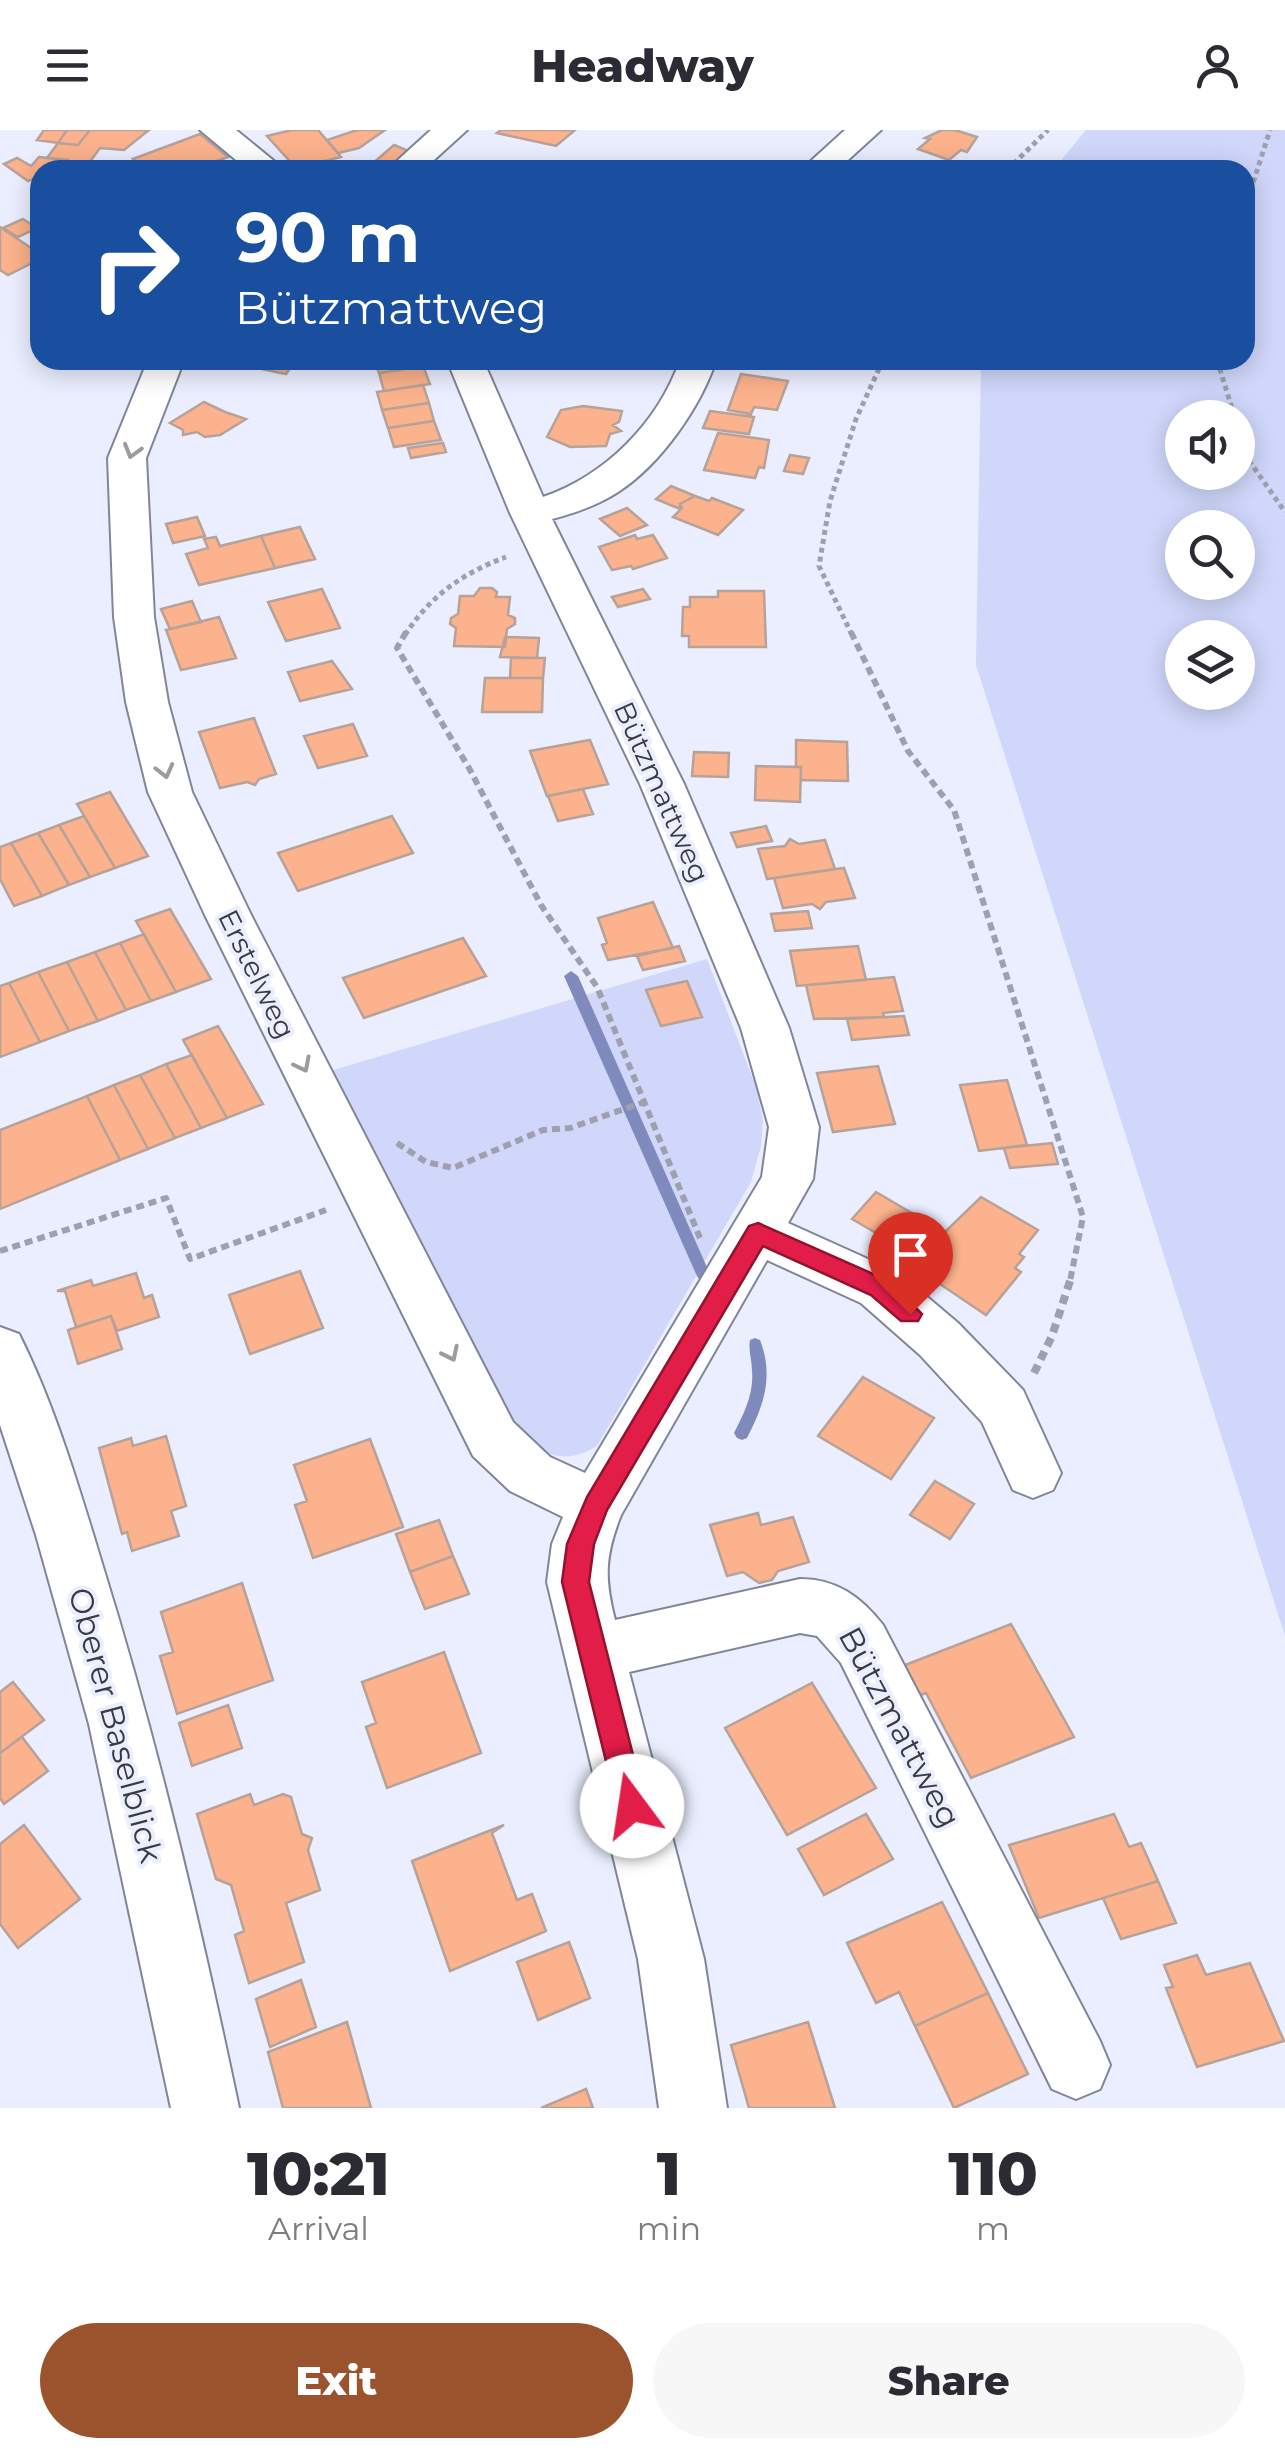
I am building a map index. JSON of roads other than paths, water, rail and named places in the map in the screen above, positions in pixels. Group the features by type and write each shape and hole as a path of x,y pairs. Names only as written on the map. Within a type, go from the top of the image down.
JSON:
{"street":[{"path":"216,130 256,160"},
{"path":"415,160 451,130"},
{"path":"829,160 864,130"},
{"name":"Erstelweg","path":"162,370 126,458 134,616 147,702 170,792 493,1439 530,1474 596,1505"},
{"name":"Bützmattweg","path":"469,370 538,529 662,784 765,1028 794,1128 787,1179 596,1505 580,1544 576,1582 671,1958 693,2108"},
{"path":"538,529 568,503 602,488 632,464 691,383 695,370"},
{"path":"758,1233 880,1288 940,1339 1003,1407 1033,1472"},
{"name":"Oberer Baselblick","path":"0,1350 43,1460 108,1682 172,1943 206,2108"},
{"name":"Bützmattweg","path":"592,1653 786,1608 813,1604 839,1614 862,1644 1076,2066"}],"waterway":[{"path":"571,976 703,1274"},
{"path":"742,1433 759,1390 755,1344"}]}
